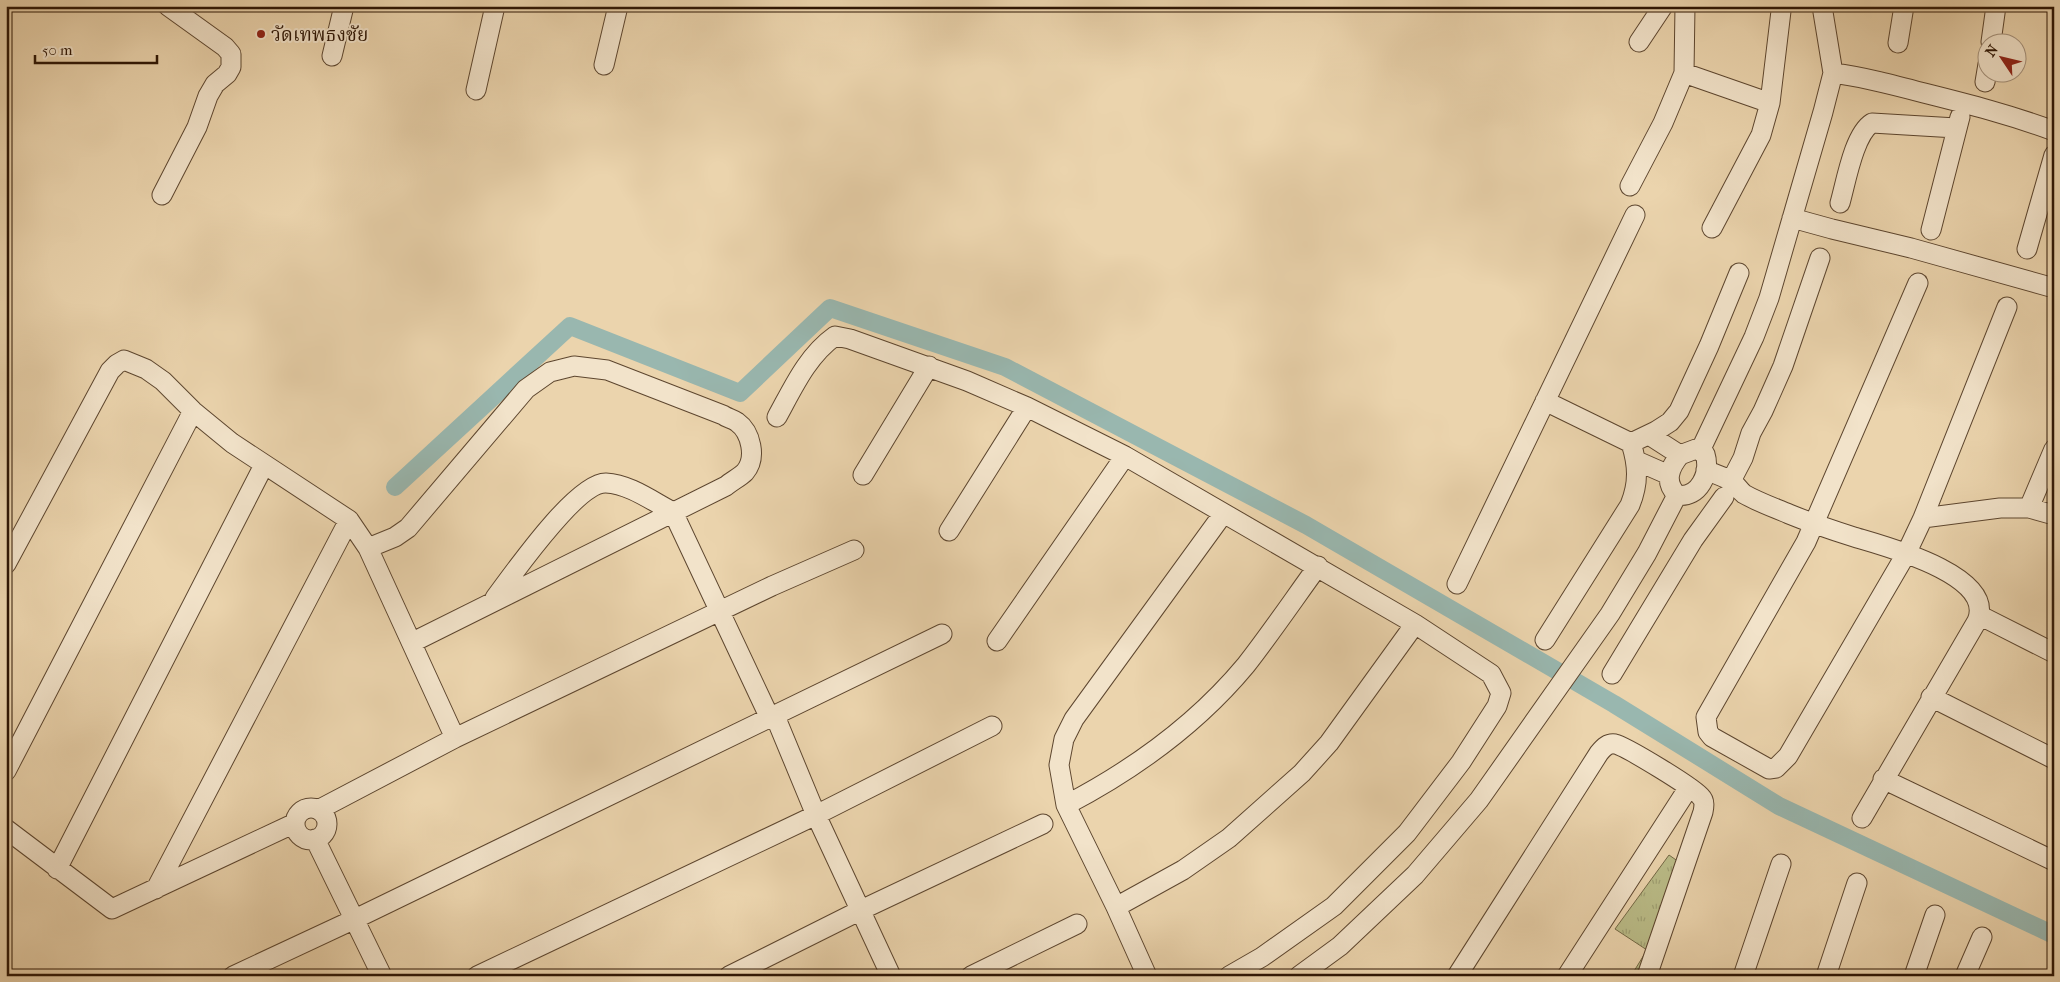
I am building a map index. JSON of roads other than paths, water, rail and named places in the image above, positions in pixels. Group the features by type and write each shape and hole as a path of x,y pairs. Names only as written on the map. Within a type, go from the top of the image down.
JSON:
{"street":[{"path":"162,195 196,127 208,96 215,84 227,74 232,61 231,54 225,47 168,6"},
{"path":"332,56 344,6"},
{"path":"476,90 495,6"},
{"path":"604,65 618,6"},
{"path":"1639,42 1663,6"},
{"path":"1630,186 1663,123 1684,73 1685,6"},
{"path":"1700,451 1754,338 1792,218 1833,73 1822,6"},
{"path":"1898,43 1904,6"},
{"path":"1992,32 1996,6"},
{"path":"1712,228 1761,135 1770,103 1781,11"},
{"path":"1684,73 1770,103"},
{"path":"1833,73 1855,76 1965,103 2021,118 2054,131"},
{"path":"1931,230 1956,128 1965,103"},
{"path":"1840,203 1858,140 1865,127 1872,123 1956,128"},
{"path":"2027,249 2054,155"},
{"path":"1456,584 1635,215"},
{"path":"1792,218 1911,248 2054,288"},
{"path":"1612,674 1693,540 1732,490 1751,433 1764,411 1783,366 1820,258"},
{"path":"1631,443 1670,422 1679,411 1709,346 1739,273"},
{"path":"1918,283 1806,542 1706,716 1708,732 1712,737 1769,768 1776,768 1788,756 1906,554 1923,518 2008,307"},
{"path":"777,417 807,364 820,346 835,336 850,339 929,366 1027,407 1125,456 1318,566 1415,624 1491,674 1501,693 1497,706 1461,762 1406,833 1334,906 1262,957 1228,976"},
{"path":"6,564 110,371 124,360 146,369 163,381 193,411 232,443 349,520 368,548 413,642 436,700 455,738"},
{"path":"368,548 395,537 408,528 526,388 550,372 574,366 607,370 723,415 738,423 748,435 752,451 750,462 745,471 726,486 413,642"},
{"path":"863,475 929,366"},
{"path":"1545,401 1631,443 1637,461 1636,491 1630,505 1545,640"},
{"path":"949,531 1027,407"},
{"path":"6,771 193,411"},
{"path":"1649,435 1680,454"},
{"path":"1696,449 1705,454 1707,460 1703,478 1692,493 1685,496 1677,495 1668,483 1669,475 1680,454 1696,449"},
{"path":"2029,508 2054,449"},
{"path":"997,641 1125,456"},
{"path":"1637,461 1669,475"},
{"path":"57,869 264,465"},
{"path":"1703,478 1813,523 1906,554 1944,570 1960,580 1974,593 1979,603 1979,615 1862,818"},
{"path":"491,603 568,506 586,491 603,483 617,485 673,512 767,712 775,716 816,815 891,976"},
{"path":"1299,976 1340,946 1415,875 1478,800 1610,614 1647,553 1677,495"},
{"path":"1923,518 2000,508 2029,508 2054,515"},
{"path":"1147,976 1116,907 1066,805 1059,765 1064,739 1074,719 1224,514"},
{"path":"156,889 349,520"},
{"path":"318,810 455,738 772,586 854,550"},
{"path":"1066,805 1099,788 1141,760 1202,710 1245,665 1318,566"},
{"path":"1979,615 2054,653"},
{"path":"1116,907 1183,870 1229,838 1302,773 1329,743 1415,624"},
{"path":"233,976 355,919 942,634"},
{"path":"1931,697 2054,759"},
{"path":"477,976 816,815 992,726"},
{"path":"1457,976 1603,748 1612,744 1623,747 1702,798 1703,812 1647,976"},
{"path":"1883,779 2054,861"},
{"path":"1567,976 1689,788"},
{"path":"310,808 324,814 327,821 326,829 322,836 308,840 296,830 295,823 297,816 303,810 310,808"},
{"path":"6,829 108,909 116,909 295,823"},
{"path":"729,976 861,910 1043,824"},
{"path":"315,839 382,976"},
{"path":"1743,976 1781,864"},
{"path":"1826,976 1857,883"},
{"path":"1914,976 1935,915"},
{"path":"971,976 1077,924"},
{"path":"1965,976 1982,937"}],"waterway":[{"path":"395,487 570,326 740,393 830,308 1005,367 1306,525 1614,704 1779,806 2054,935"}],"place":[{"name":"วัดเทพธงชัย","path":"261,34"}]}
